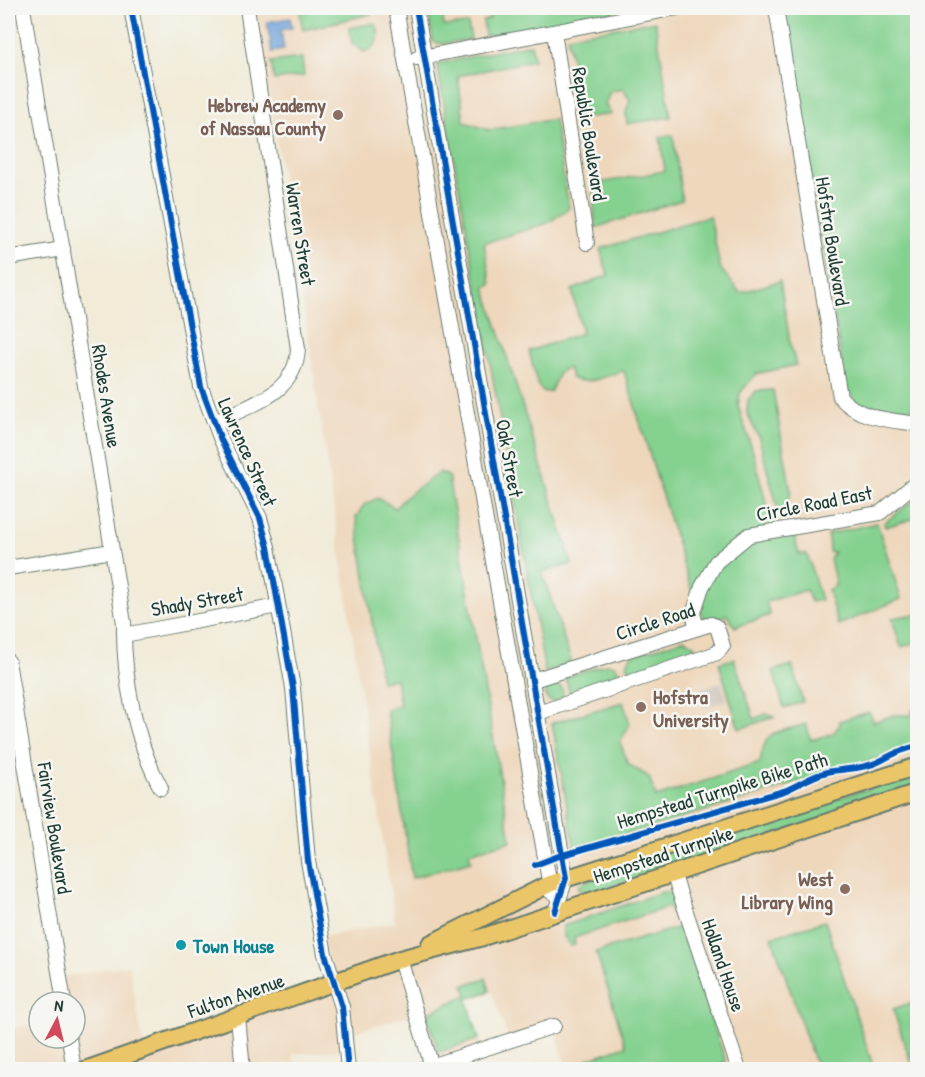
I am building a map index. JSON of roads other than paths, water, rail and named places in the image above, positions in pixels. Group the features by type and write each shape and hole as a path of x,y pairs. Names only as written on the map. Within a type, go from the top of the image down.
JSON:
{"main road":[{"name":"Hempstead Turnpike","path":"399,959 549,884 918,766"},
{"name":"Hempstead Turnpike","path":"399,959 483,936 918,792"},
{"name":"Fulton Avenue","path":"85,1070 123,1063 238,1017 399,959"}],"street":[{"name":"Rhodes Avenue","path":"23,8 112,551 124,634 125,657 141,747 160,788"},
{"name":"Lawrence Street","path":"130,8 201,387 260,518 268,547 293,688 308,861 325,954 342,1007 348,1070"},
{"name":"Warren Street","path":"215,422 275,392 292,375 298,362 291,292 247,8"},
{"name":"Oak Street","path":"396,8 555,912"},
{"name":"Oak Street","path":"416,8 566,879 555,912"},
{"path":"404,60 677,8"},
{"name":"Hofstra Boulevard","path":"776,8 840,397 853,409 866,415 918,424"},
{"name":"Republic Boulevard","path":"554,32 587,243"},
{"path":"8,258 63,249"},
{"path":"460,372 478,369"},
{"name":"Circle Road East","path":"697,628 693,614 706,579 716,562 749,535 880,513 918,481"},
{"path":"8,568 112,551"},
{"name":"Shady Street","path":"124,634 278,606"},
{"name":"Circle Road","path":"532,680 697,628 715,625 723,650 538,713"},
{"name":"Fairview Boulevard","path":"8,661 62,990"},
{"name":"Holland House","path":"673,873 739,1070"},
{"path":"399,959 428,1068 554,1026"},
{"path":"238,1017 243,1070"},
{"path":"71,1050 74,1070"}],"water":[{"path":"290,18 292,28 281,30 284,50 272,52 267,22"}],"place":[{"name":"Hebrew Academy of Nassau County","path":"338,115"},
{"name":"Hofstra University","path":"641,707"},
{"name":"West Library Wing","path":"845,889"},
{"name":"Town House","path":"181,945"}]}
